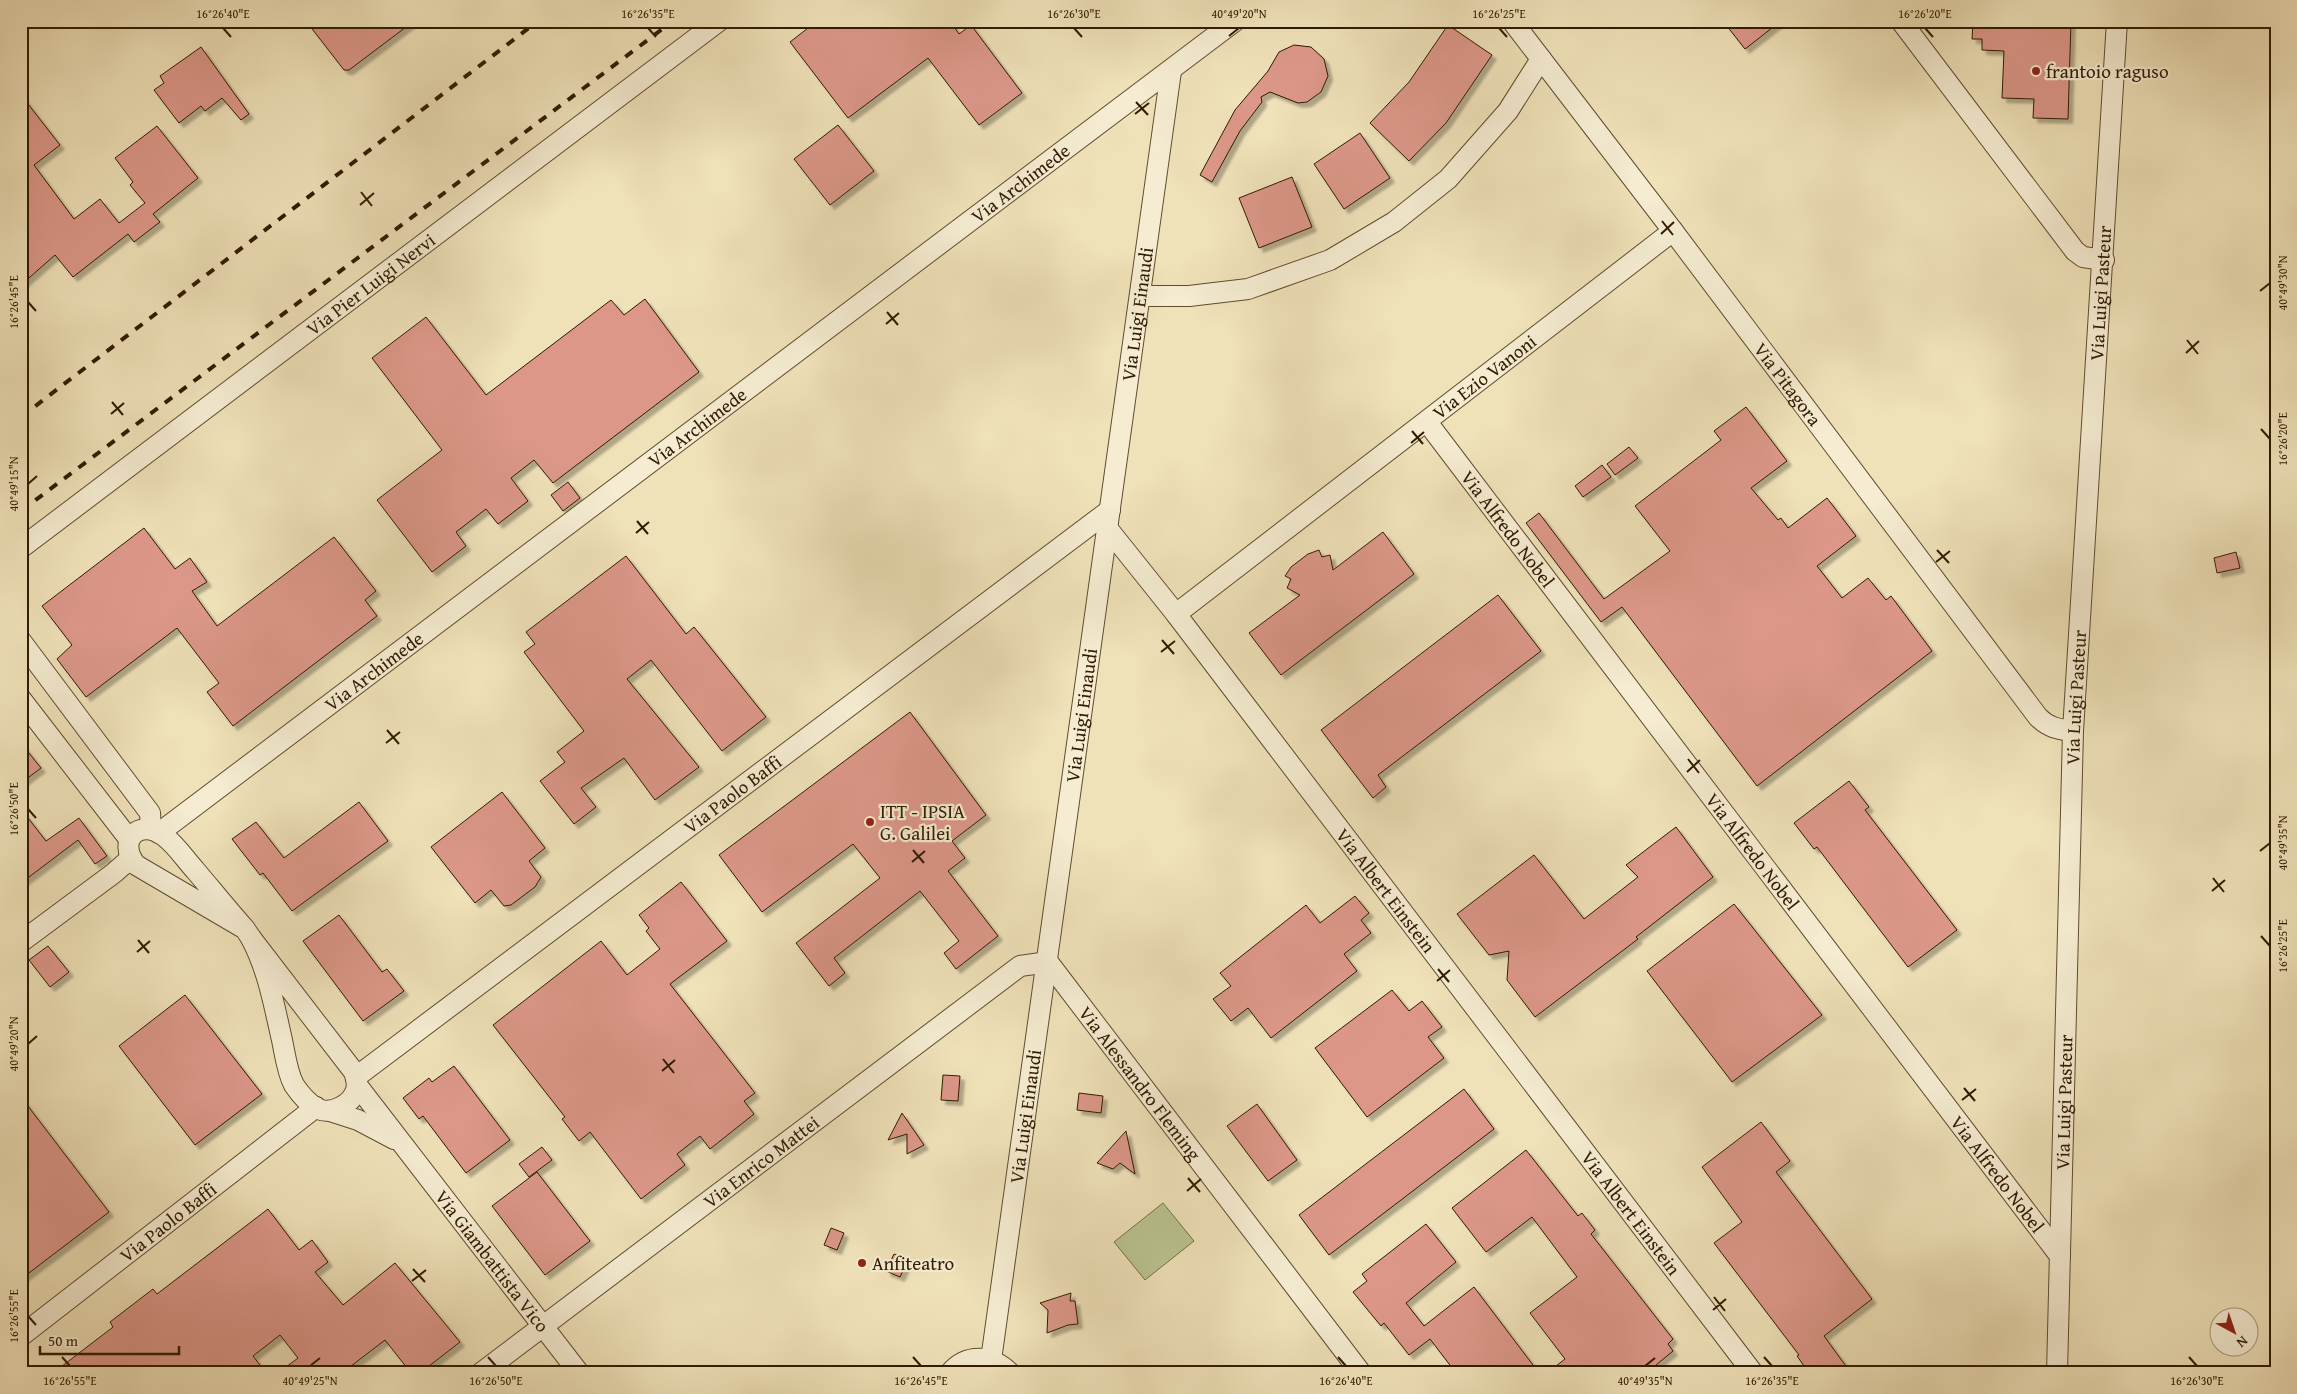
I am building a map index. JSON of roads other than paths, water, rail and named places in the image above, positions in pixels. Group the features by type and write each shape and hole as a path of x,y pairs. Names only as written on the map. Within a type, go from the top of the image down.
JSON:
{"street":[{"name":"Via Pier Luigi Nervi","path":"21,548 719,21"},
{"name":"Via Archimede","path":"155,831 1171,71 1235,21"},
{"name":"Via Pitagora","path":"1512,21 1673,231 2038,717 2047,726 2073,731"},
{"path":"1901,21 2075,251 2083,257 2104,260"},
{"name":"Via Luigi Pasteur","path":"2057,1373 2073,731 2104,260 2117,21"},
{"path":"1140,296 1189,296 1248,288 1330,260 1394,222 1448,179 1508,111 1541,59"},
{"name":"Via Luigi Einaudi","path":"991,1360 1171,71"},
{"name":"Via Ezio Vanoni","path":"1176,614 1673,231"},
{"name":"Via Alfredo Nobel","path":"1427,422 2060,1256"},
{"name":"Via Albert Einstein","path":"1109,519 1176,614 1753,1373"},
{"name":"Via Paolo Baffi","path":"356,1081 1109,519"},
{"path":"21,641 150,813 155,831"},
{"path":"21,699 130,849 143,870 248,934 270,988 293,1083 323,1109 379,1130 408,1150"},
{"path":"21,942 114,873 130,849 138,830 155,831 171,842 248,934 354,1072 356,1081 353,1097 348,1102 323,1109"},
{"name":"Via Enrico Mattei","path":"481,1373 1020,966 1048,962"},
{"name":"Via Alessandro Fleming","path":"1048,962 1361,1373"},
{"name":"Via Giambattista Vico","path":"356,1081 579,1373"},
{"name":"Via Paolo Baffi","path":"21,1336 323,1109"},
{"path":"950,1373 966,1361 978,1358 991,1360 1002,1365 1010,1373"}],"railway":[{"path":"21,417 538,21"},
{"path":"21,511 673,21"}],"place":[{"name":"frantoio raguso","path":"2036,71"},
{"name":"ITT - IPSIA G. Galilei","path":"870,822"},
{"name":"Anfiteatro","path":"862,1263"}]}
